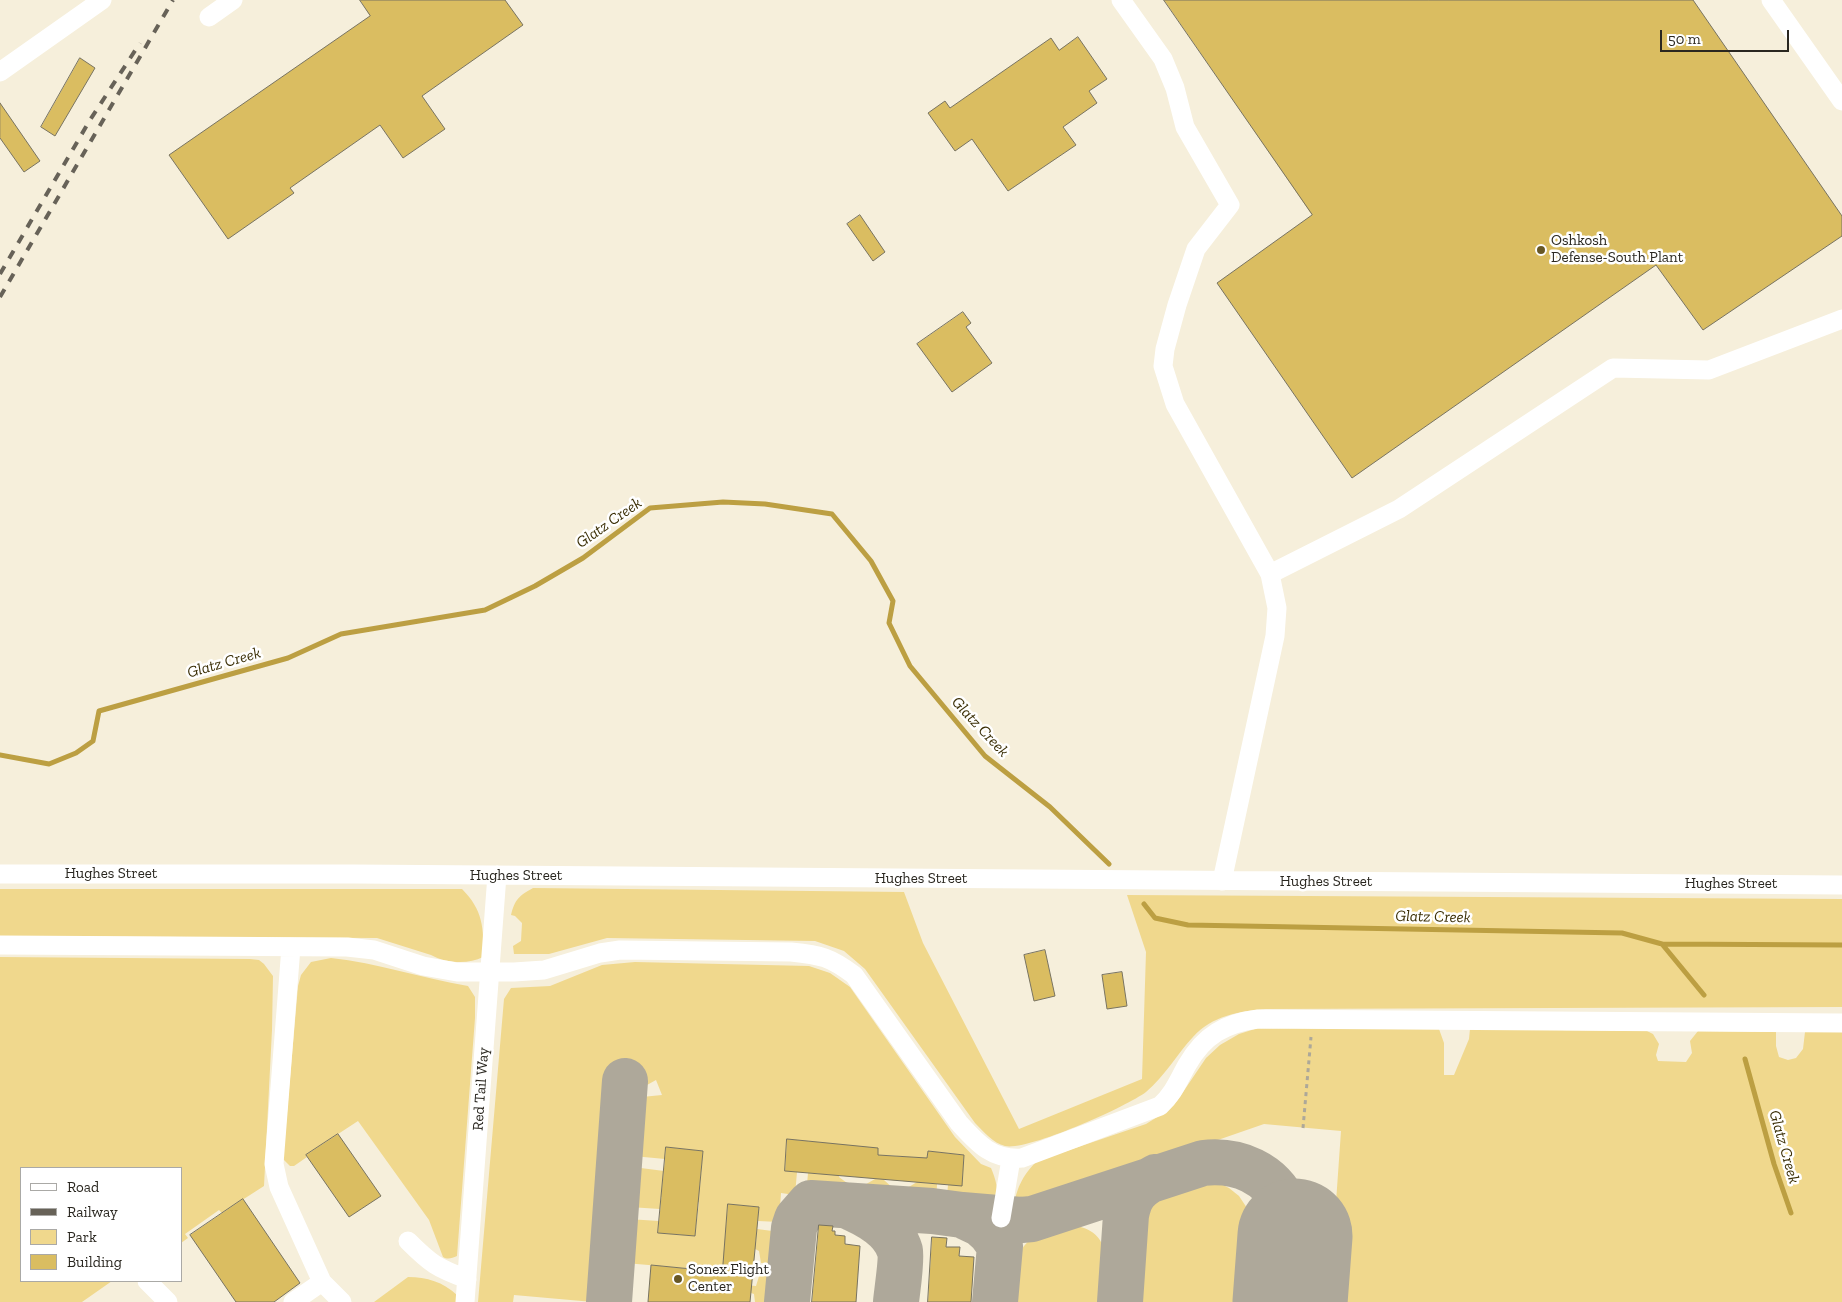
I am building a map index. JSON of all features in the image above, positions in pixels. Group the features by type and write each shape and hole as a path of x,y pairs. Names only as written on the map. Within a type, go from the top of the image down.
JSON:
{"street":[{"path":"208,17 233,0"},
{"path":"1121,0 1163,59 1175,88 1185,127 1230,205 1196,249 1177,306 1165,349 1163,366 1175,404 1270,574 1278,608 1275,636 1222,881"},
{"path":"1771,0 1842,101"},
{"path":"0,70 93,3"},
{"path":"1270,574 1399,509 1613,368 1709,370 1842,319"},
{"name":"Hughes Street","path":"0,874 497,875 1842,885"},
{"name":"Red Tail Way","path":"466,1302 497,875"},
{"path":"0,945 356,948 374,950 423,966 457,972 544,970 600,953 620,950 818,954 836,961 854,975 959,1123 970,1135 986,1150 1003,1158 1011,1159 1022,1158 1160,1106 1176,1089 1196,1051 1222,1028 1238,1022 1258,1019 1313,1019 1842,1023"},
{"path":"291,947 274,1164 278,1187 322,1282 342,1302"},
{"path":"1001,1218 1011,1159"},
{"path":"408,1241 428,1261 442,1270 467,1278"},
{"path":"148,1282 168,1302"},
{"path":"293,1302 322,1282"}],"path":[{"path":"1303,1128 1313,1019"}],"green space":[{"path":"533,888 904,892 923,943 1019,1129 1142,1079 1146,952 1127,895 1842,899 1842,1007 1266,1009 1246,1011 1217,1019 1200,1030 1153,1086 1135,1099 1099,1117 1054,1135 1017,1146 1005,1146 993,1140 975,1123 865,969 844,951 815,941 607,938 549,954 514,954 513,946 521,941 522,923 515,916 511,915 518,898"},
{"path":"0,889 462,889 474,904 481,920 483,957 464,962 443,960 377,938 0,936"},
{"path":"0,957 259,960 273,976 264,1186 222,1213 219,1210 185,1234 188,1238 182,1242 182,1167 20,1167 20,1282 111,1282 82,1302 0,1302"},
{"path":"331,958 365,963 468,986 475,997 457,1256 448,1259 443,1257 429,1220 358,1121 306,1155 307,1157 294,1166 290,1166 283,1159 298,986 301,975 311,962"},
{"path":"635,962 809,966 830,973 850,987 955,1137 981,1164 991,1168 997,1189 992,1204 988,1209 946,1206 948,1185 962,1185 964,1155 928,1151 925,1183 937,1184 936,1205 904,1204 904,1190 917,1182 918,1158 887,1155 884,1180 895,1190 894,1203 860,1200 861,1187 875,1179 878,1149 841,1145 839,1177 851,1186 851,1199 806,1196 808,1173 821,1174 824,1143 787,1139 785,1171 797,1172 795,1195 781,1193 779,1222 758,1221 759,1207 728,1204 726,1240 756,1242 757,1229 780,1232 777,1264 761,1263 759,1251 755,1249 725,1247 722,1283 756,1286 760,1273 776,1275 773,1302 755,1302 754,1294 751,1293 706,1287 707,1270 625,1263 628,1219 659,1221 658,1233 695,1236 699,1202 661,1197 660,1209 629,1207 633,1167 664,1171 663,1183 700,1186 703,1151 666,1147 665,1159 633,1156 638,1102 642,1097 662,1095 656,1080 647,1085 640,1085 639,1076 612,1075 593,1302 514,1295 513,1302 478,1302 504,999 511,988 550,986 602,965"},
{"path":"1258,1028 1439,1029 1444,1043 1444,1075 1454,1075 1469,1039 1470,1029 1647,1031 1653,1034 1659,1044 1656,1055 1658,1061 1686,1062 1692,1053 1690,1041 1698,1031 1776,1032 1776,1046 1779,1057 1788,1060 1796,1058 1803,1049 1805,1032 1842,1032 1842,1302 1329,1302 1341,1131 1264,1124 1013,1211 1021,1183 1027,1172 1037,1161 1146,1124 1162,1114 1177,1101 1206,1058 1220,1045 1239,1034"},
{"path":"1201,1179 1215,1181 1229,1188 1239,1196 1249,1211 1256,1231 1250,1302 1133,1302 1139,1227 1149,1200 1157,1192 1166,1188"},
{"path":"1066,1225 1082,1227 1093,1233 1100,1241 1105,1251 1107,1263 1106,1302 1006,1302 1009,1269 1024,1246 1040,1231"},
{"path":"408,1277 428,1279 452,1290 457,1295 457,1302 374,1302"}],"building":[{"path":"360,0 505,0 523,25 422,96 445,129 403,158 380,125 290,188 294,193 228,239 169,155 370,16"},
{"name":"Oshkosh Defense-South Plant","path":"1164,0 1693,0 1842,216 1842,236 1703,330 1656,265 1352,478 1217,283 1312,215"},
{"path":"1078,37 1107,79 1089,91 1097,103 1063,127 1076,145 1008,191 972,139 955,151 928,113 945,101 950,108 1051,38 1059,50"},
{"path":"80,58 95,68 55,136 41,127"},
{"path":"0,103 40,161 24,172 0,138"},
{"path":"860,215 885,252 873,261 847,224"},
{"path":"963,312 971,323 966,327 992,363 952,392 917,344"},
{"path":"1045,950 1055,996 1034,1001 1024,955"},
{"path":"1122,972 1127,1006 1107,1009 1102,975"},
{"path":"338,1134 381,1196 349,1217 306,1155"},
{"path":"787,1139 878,1148 878,1155 927,1158 928,1151 964,1155 962,1186 785,1171"},
{"path":"666,1147 703,1151 695,1236 658,1233"},
{"path":"243,1199 300,1283 274,1302 236,1302 190,1235"},
{"path":"728,1204 759,1207 750,1302 648,1302 651,1265 722,1272"},
{"path":"819,1225 833,1226 832,1231 835,1231 835,1235 845,1236 845,1244 860,1246 856,1302 812,1302"},
{"path":"932,1237 947,1238 946,1247 960,1247 959,1256 974,1257 971,1302 928,1302"}],"waterway":[{"name":"Glatz Creek","path":"0,755 49,764 76,753 93,741 99,711 288,658 341,634 485,610 535,586 583,558 650,508 723,502 765,504 832,514 871,561 893,601 889,623 910,666 985,756 1050,807 1109,864"},
{"name":"Glatz Creek","path":"1144,904 1155,918 1188,925 1622,933 1662,944 1704,995"},
{"path":"1662,944 1842,945"},
{"name":"Glatz Creek","path":"1745,1059 1774,1164 1791,1213"}],"taxiway":[{"path":"609,1302 625,1081"},
{"path":"962,1215 1021,1220 1032,1219 1203,1163 1216,1162 1241,1166 1262,1177 1272,1185 1286,1206 1295,1236"},
{"path":"1120,1302 1128,1208 1135,1192 1156,1177"},
{"path":"787,1302 794,1228 797,1219 811,1203 932,1211 962,1215 981,1224 990,1232 1000,1246 995,1302"},
{"path":"845,1205 878,1222 892,1235 897,1243 900,1251 900,1268 896,1302"}],"runway":[{"path":"1290,1302 1295,1236"}],"railway":[{"path":"0,297 173,0"},
{"path":"0,274 90,120 140,43"}],"place":[{"name":"Oshkosh Defense-South Plant","path":"1541,250"},
{"name":"Sonex Flight Center","path":"678,1279"}]}
